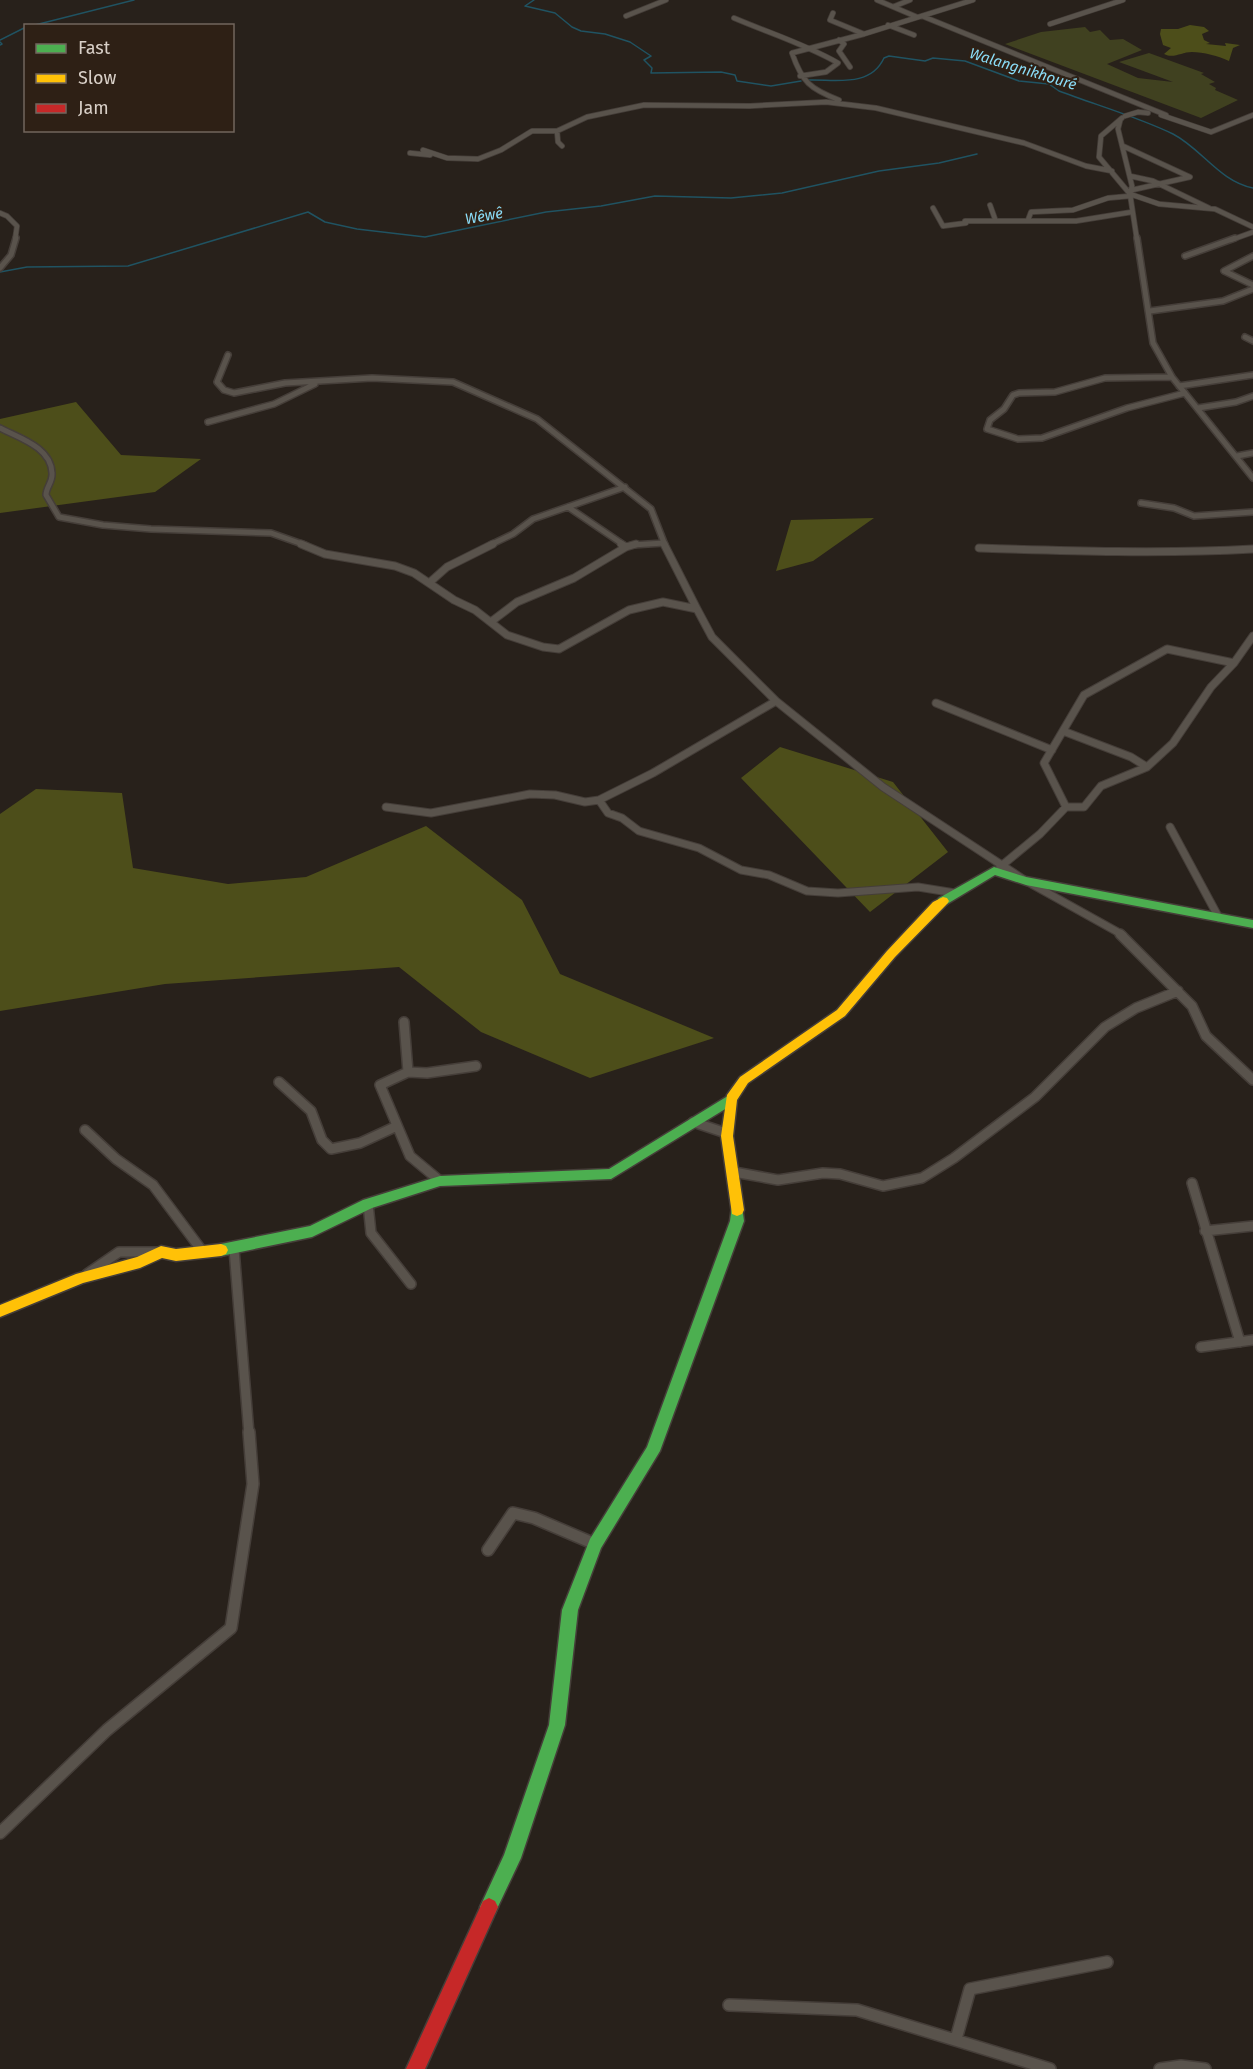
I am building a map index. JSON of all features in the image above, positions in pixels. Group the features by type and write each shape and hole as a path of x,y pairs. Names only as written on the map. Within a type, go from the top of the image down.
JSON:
{"street":[{"path":"627,16 666,0"},
{"path":"877,0 1211,132 1253,115"},
{"path":"894,6 910,0"},
{"path":"973,0 864,34 792,53 800,75 814,91 847,103 1024,143 1086,166 1112,171"},
{"path":"1050,24 1123,0"},
{"path":"833,14 830,20 864,34"},
{"path":"734,18 812,48 838,63 826,72 800,75"},
{"path":"888,25 914,35"},
{"path":"839,40 844,44 839,51 841,56 850,67"},
{"path":"410,153 478,159 501,150 532,131 557,131 587,117 644,105 847,103"},
{"path":"1125,116 1138,112 1166,116"},
{"path":"1253,227 1225,211 1159,204 1130,194 1099,157 1101,136 1122,118 1118,129 1130,176 1130,194 1132,212 1150,311 1153,343 1172,377 1253,478"},
{"path":"557,131 558,142 562,146"},
{"path":"1029,220 1031,212 1073,210 1108,198 1190,177 1123,146"},
{"path":"423,150 437,156"},
{"path":"1130,176 1153,181 1211,209"},
{"path":"1131,183 1153,181"},
{"path":"990,205 995,219"},
{"path":"933,208 943,226 960,225 966,223 965,220 1076,221 1132,212"},
{"path":"0,213 7,216 17,226 14,248 5,265 0,268"},
{"path":"1185,256 1253,232"},
{"path":"1253,256 1224,271 1253,287"},
{"path":"1150,311 1223,301 1253,287"},
{"path":"1245,337 1253,341"},
{"path":"228,355 217,382 226,392 240,393 285,383 372,378 453,382 537,419 651,509 664,543 712,637 777,701 883,787 999,868 1026,880 1126,937 1192,1006 1206,1036 1253,1080"},
{"path":"1179,386 1253,375"},
{"path":"1172,377 1105,378 1055,392 1019,393 1013,395 1004,409 990,420 987,429 1018,439 1042,438 1127,408 1185,393"},
{"path":"208,422 274,404 318,382"},
{"path":"1198,408 1236,402 1253,396"},
{"path":"0,428 36,446 48,458 52,467 52,478 46,495 58,517 151,530 271,533 283,536 325,554 395,567 414,573 454,600 492,621 507,634 543,647 559,649 629,610 663,603 697,609"},
{"path":"1237,456 1253,453"},
{"path":"429,583 447,567 513,534 534,519 625,487"},
{"path":"1141,503 1174,508 1194,516 1253,512"},
{"path":"568,507 626,547"},
{"path":"54,526 58,517"},
{"path":"492,621 517,602 574,578 626,547 639,543 664,543"},
{"path":"979,548 1083,552 1199,552 1253,549"},
{"path":"0,1311 81,1278 140,1262 161,1252 176,1255 234,1249 312,1230 368,1204 440,1181 611,1174 731,1099 744,1080 841,1013 891,954 937,905 999,868 1066,807 1084,807 1101,786 1147,767 1173,744 1211,687 1234,663 1253,636"},
{"path":"1066,807 1044,763 1084,695 1167,649 1234,663"},
{"path":"386,807 431,813 530,794 555,795 585,802 599,800 653,773 777,701"},
{"path":"936,703 1052,750"},
{"path":"1063,730 1131,757 1147,767"},
{"path":"599,800 608,813 622,818 639,831 699,848 741,870 769,875 807,891 838,893 918,887 955,893"},
{"path":"1170,827 1219,918"},
{"path":"1026,880 1253,924"},
{"path":"734,1172 778,1180 824,1173 840,1174 883,1186 922,1178 954,1158 1035,1097 1105,1028 1136,1008 1178,991"},
{"path":"404,1022 408,1072"},
{"path":"440,1181 410,1156 380,1085 408,1072 427,1073 476,1066"},
{"path":"279,1082 311,1111 322,1140 331,1149 360,1143 397,1126"},
{"path":"415,2069 512,1858 557,1725 570,1610 595,1544 653,1451 737,1221 737,1191 726,1133 732,1112 731,1099"},
{"path":"693,1122 726,1133"},
{"path":"85,1130 116,1160 153,1185 203,1252"},
{"path":"1192,1183 1239,1342"},
{"path":"368,1204 371,1233 411,1284"},
{"path":"1205,1231 1253,1226"},
{"path":"0,1833 107,1730 231,1628 253,1484 234,1249"},
{"path":"1201,1347 1253,1340"},
{"path":"488,1550 513,1513 534,1518 595,1544"},
{"path":"956,2039 970,1989 1107,1962"},
{"path":"729,2005 857,2010 1050,2069"},
{"path":"1160,2069 1181,2066 1206,2069"}],"green space":[{"path":"1085,27 1090,32 1100,30 1110,40 1123,39 1142,50 1107,64 1138,78 1173,82 1119,62 1149,53 1204,73 1201,74 1215,82 1209,84 1216,88 1215,90 1238,100 1201,118 1005,44 1041,32"}],"shaded area":[{"path":"1190,25 1204,27 1209,31 1202,34 1204,40 1210,43 1206,44 1240,45 1233,48 1229,61 1196,52 1171,56 1164,54 1171,48 1163,45 1161,29 1178,29"},
{"path":"76,402 121,455 201,459 155,492 0,513 0,419"},
{"path":"874,518 813,561 776,571 791,520"},
{"path":"780,747 893,782 948,852 870,912 741,778"},
{"path":"36,789 122,793 133,868 228,884 306,877 426,826 522,900 560,974 714,1038 590,1078 481,1032 399,967 165,984 0,1011 0,814"}],"waterway":[{"name":"Walangnikhouré","path":"39,24 134,0"},
{"name":"Walangnikhouré","path":"534,0 525,6 555,13 572,27 581,31 605,34 630,42 651,56 644,60 652,68 651,73 721,72 735,75 737,81 771,86 801,81"},
{"name":"Walangnikhouré","path":"0,40 24,28"},
{"name":"Walangnikhouré","path":"0,42 2,44 0,45"},
{"name":"Walangnikhouré","path":"808,80 840,81 861,78 878,68 884,58 889,56 925,61 933,58 965,61 1019,81 1049,84 1059,91 1160,128 1183,140 1230,179 1253,188"},
{"name":"Wêwê","path":"0,272 27,267 128,266 308,212 325,222 357,229 425,237 546,212 601,206 655,196 731,198 782,193 879,171 939,163 977,154"}],"traffic: fast":[{"path":"943,901 994,871 1026,881 1253,924"},
{"path":"221,1250 312,1231 368,1204 440,1181 611,1174 731,1099"},
{"path":"489,1907 512,1858 557,1725 570,1610 595,1544 653,1451 737,1221 737,1210"}],"traffic: slow":[{"path":"737,1210 727,1136 731,1099 744,1080 841,1013 891,954 943,901"},
{"path":"0,1311 81,1278 140,1262 161,1252 176,1255 221,1250"}],"traffic: jam":[{"path":"415,2069 489,1907"}]}
